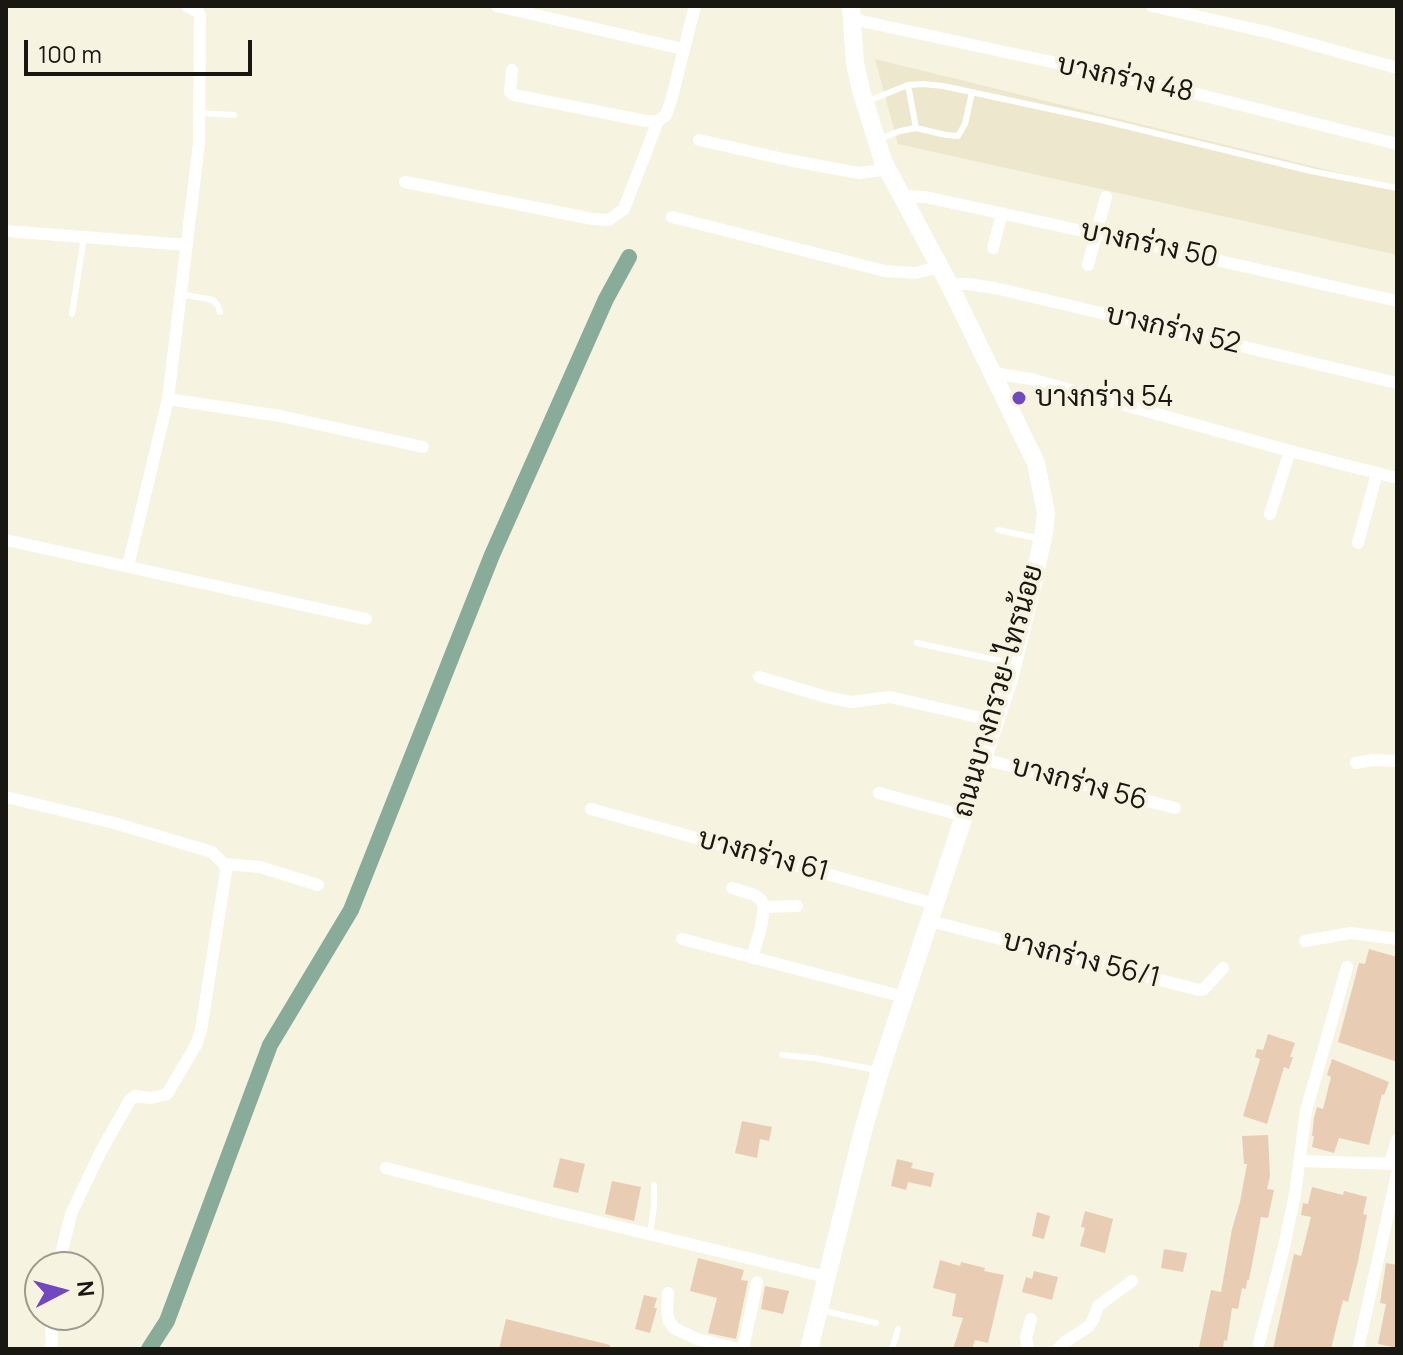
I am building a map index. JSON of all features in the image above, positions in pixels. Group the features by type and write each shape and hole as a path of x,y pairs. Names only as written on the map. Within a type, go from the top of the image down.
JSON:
{"main road":[{"name":"ถนนบางกรวย-ไทรน้อย","path":"809,1349 880,1071 1013,664 1043,539 1046,513 1038,471 993,373 901,196 876,140 855,63 852,12"}],"street":[{"path":"128,566 168,399 199,143 200,16 187,6"},
{"path":"497,6 683,49"},
{"path":"405,182 609,220 624,209 658,121 666,115 695,6"},
{"path":"1152,6 1271,33 1397,68"},
{"name":"บางกร่าง 48","path":"852,12 1397,144"},
{"path":"512,70 510,92 514,95 658,121"},
{"path":"699,140 859,173 888,169"},
{"name":"บางกร่าง 50","path":"901,196 925,197 1002,213 1397,301"},
{"path":"1088,265 1106,197"},
{"path":"993,248 1002,213"},
{"path":"672,217 885,271 915,273 939,267"},
{"path":"6,231 187,245"},
{"name":"บางกร่าง 52","path":"949,284 995,288 1397,383"},
{"path":"993,373 1031,379 1397,478"},
{"path":"168,399 280,416 423,447"},
{"path":"1270,514 1290,451"},
{"path":"1358,543 1377,473"},
{"path":"6,540 366,619"},
{"path":"759,677 851,702 890,697 995,721"},
{"name":"บางกร่าง 56","path":"983,759 1175,808"},
{"path":"1356,763 1397,761"},
{"path":"879,793 964,816"},
{"path":"6,797 114,823 212,852 224,864 226,877 196,1045 167,1094 151,1098 135,1096 130,1100 71,1214 62,1251"},
{"name":"บางกร่าง 61","path":"591,809 932,912"},
{"path":"224,864 260,867 318,885"},
{"path":"732,888 755,895 764,907 752,958"},
{"path":"764,907 797,906"},
{"name":"บางกร่าง 56/1","path":"932,912 1199,990 1204,989 1223,968"},
{"path":"1305,941 1351,933 1397,939"},
{"path":"682,939 904,997"},
{"path":"1259,1343 1284,1247 1306,1111 1347,967"},
{"path":"1358,1349 1395,1167 1397,1140"},
{"path":"1299,1161 1395,1167"},
{"path":"386,1168 826,1277"},
{"path":"1058,1349 1088,1327 1098,1306 1132,1281"},
{"path":"668,1293 667,1312 674,1328 697,1339 740,1349 757,1282"},
{"path":"1028,1349 1026,1338 1031,1319"}],"lane":[{"path":"864,102 908,85 923,84 1101,120 1311,171 1397,188"},
{"path":"908,85 916,128"},
{"path":"876,140 916,128 958,136 965,124 972,92"},
{"path":"199,113 234,115"},
{"path":"72,314 84,237"},
{"path":"181,294 213,300 220,312"},
{"path":"998,530 1043,539"},
{"path":"917,643 1013,664"},
{"path":"782,1055 880,1071"},
{"path":"650,1234 654,1185"},
{"path":"818,1310 876,1323"},
{"path":"892,1349 898,1329"}],"shaded area":[{"path":"875,59 1397,187 1397,255 898,144"}],"building":[{"path":"1369,949 1397,957 1397,1062 1338,1042 1359,963 1365,964"},
{"path":"1268,1034 1295,1043 1289,1069 1284,1067 1267,1124 1243,1116 1260,1059 1255,1057 1257,1049 1263,1050"},
{"path":"1332,1059 1389,1082 1382,1094 1369,1145 1339,1138 1334,1153 1312,1147 1314,1118 1317,1107 1323,1109"},
{"path":"742,1121 772,1127 769,1141 760,1139 757,1158 735,1153"},
{"path":"1268,1135 1270,1176 1267,1189 1274,1190 1268,1218 1261,1217 1249,1280 1246,1289 1242,1288 1238,1309 1232,1308 1223,1349 1199,1347 1211,1290 1221,1292 1240,1202 1247,1164 1244,1164 1242,1136"},
{"path":"560,1158 585,1164 578,1193 553,1187"},
{"path":"897,1159 913,1163 911,1168 934,1173 931,1187 908,1182 906,1190 891,1186"},
{"path":"612,1181 641,1187 634,1221 605,1214"},
{"path":"1312,1187 1367,1197 1363,1214 1367,1215 1358,1261 1348,1302 1343,1300 1331,1349 1273,1349 1294,1254 1301,1256 1311,1217 1301,1215 1303,1203 1308,1204"},
{"path":"1085,1211 1113,1219 1105,1253 1080,1246 1085,1228 1081,1227"},
{"path":"1037,1212 1050,1216 1044,1239 1032,1236"},
{"path":"1164,1249 1187,1253 1183,1272 1161,1268"},
{"path":"698,1258 744,1270 741,1280 748,1281 736,1339 708,1333 717,1298 690,1291"},
{"path":"940,1260 960,1266 961,1262 1004,1275 988,1343 975,1340 972,1349 953,1349 963,1318 952,1316 956,1294 933,1288"},
{"path":"1386,1263 1397,1265 1397,1348 1378,1344 1386,1304 1380,1303"},
{"path":"1034,1271 1058,1277 1052,1300 1022,1292 1026,1277 1032,1279"},
{"path":"765,1286 789,1291 783,1314 761,1309"},
{"path":"644,1295 657,1298 650,1333 635,1329"},
{"path":"506,1319 610,1345 609,1349 499,1349"}],"waterway":[{"path":"149,1349 167,1321 270,1045 351,910 492,555 606,299 629,257"}],"place":[{"name":"บางกร่าง 54","path":"1019,398"}]}
